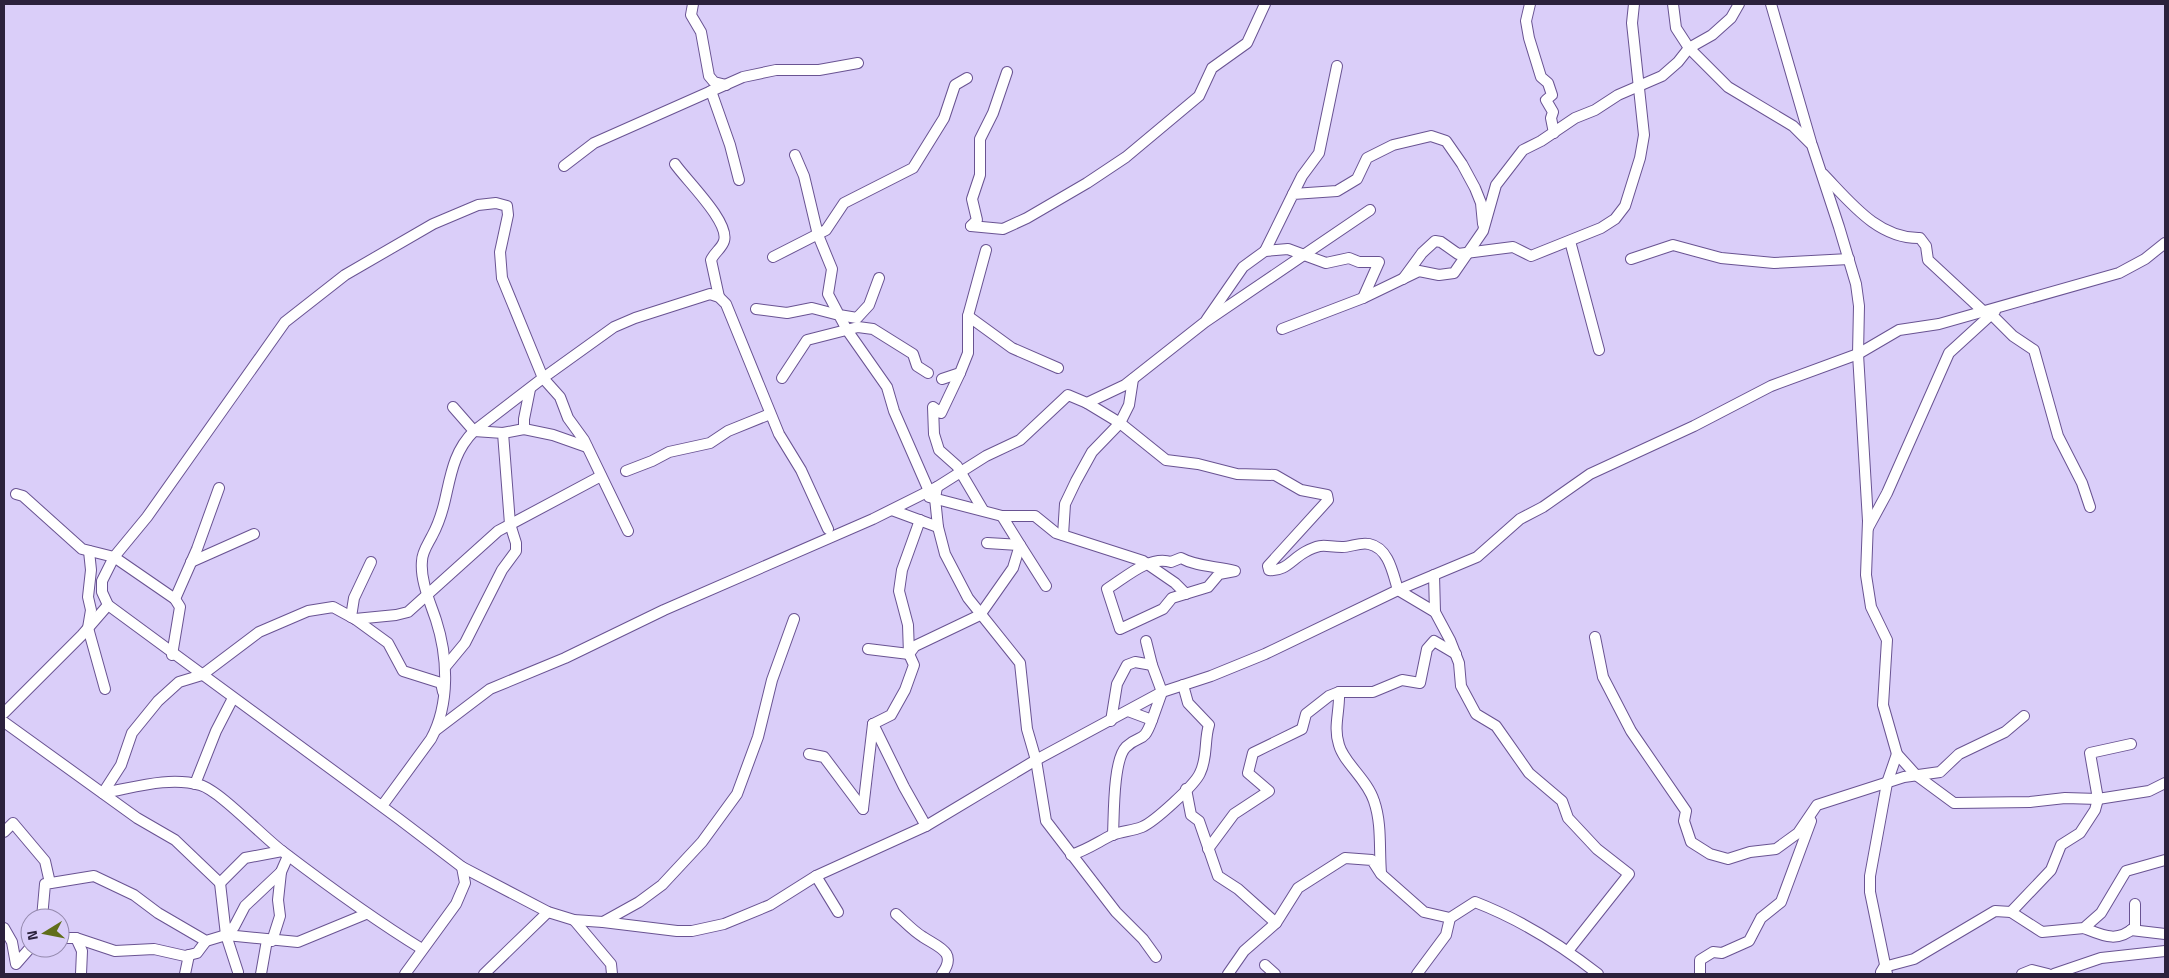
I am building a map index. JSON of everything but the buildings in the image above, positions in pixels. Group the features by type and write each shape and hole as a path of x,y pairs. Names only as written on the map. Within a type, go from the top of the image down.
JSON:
{"street":[{"path":"693,4 691,15 701,32 709,76 714,82 726,85"},
{"path":"1007,72 993,113 980,139 980,175 972,199 977,220 970,226 1003,229 1011,226 1087,183 1126,157 1199,96 1212,68 1247,44 1266,4"},
{"path":"1530,4 1526,21 1529,38 1541,77 1548,82 1552,95 1546,100 1552,112 1551,118 1554,133"},
{"path":"1401,282 1422,253 1435,241 1441,242 1456,253 1466,254 1513,247 1531,256 1609,224 1625,206 1642,148 1644,122 1632,22 1634,4"},
{"path":"1673,4 1676,28 1689,48 1728,87 1795,128 1812,145"},
{"path":"1282,329 1363,298 1419,272 1439,275 1454,273 1483,231 1494,191 1500,179 1523,150 1554,133 1575,118 1595,110 1618,95 1640,87 1670,69 1689,48 1712,35 1731,18 1739,4"},
{"path":"1771,4 1812,145 1849,259 1859,306 1858,354 1868,529 1866,575 1871,606 1887,640 1883,705 1897,754 1916,775 1954,803 2030,802 2065,798 2098,799 2149,791 2165,783"},
{"path":"564,166 594,143 743,78 776,70 819,70 858,63"},
{"path":"1265,251 1302,176 1319,153 1337,66"},
{"path":"773,257 826,230 844,203 913,168 944,118 955,86 967,78"},
{"path":"711,91 730,145 739,180"},
{"path":"1293,194 1337,191 1357,179 1367,158 1393,144 1431,136 1446,142 1475,188 1480,203 1483,231"},
{"path":"795,155 804,176 818,235 832,269 828,294 847,330 888,387 894,411 930,493 945,554 968,598 1020,663 1027,729 1036,760 1045,818 1071,855 1116,912 1143,939 1156,956"},
{"path":"675,164 687,181 707,200 723,233 724,241 711,260 719,297 726,304 779,434 801,470 828,529"},
{"path":"1820,171 1858,209 1882,229 1906,239 1920,238 1926,246 1928,260 1991,311 2013,336 2034,350 2058,436 2082,483 2090,507"},
{"path":"628,531 587,447 568,418 560,397 543,378 502,278 500,252 508,215 507,207 496,203 478,205 433,224 345,275 285,322 147,517 114,557 102,581 102,592 108,605 172,655 382,806 462,867 548,912 574,920 677,931 709,928 770,905 816,876 926,826 1036,760 1112,721 1162,692 1265,654 1398,590 1481,555 1520,519 1543,507 1596,471 1694,426 1779,383 1858,354 1899,330 1939,324 1991,311 2119,273 2145,259 2165,243"},
{"path":"1087,403 1112,392 1133,379 1205,322 1370,210"},
{"path":"1570,241 1599,350"},
{"path":"1631,259 1673,245 1721,258 1774,262 1849,259"},
{"path":"1205,322 1243,267 1265,251 1284,248 1326,263 1349,258 1359,262 1379,262 1363,298"},
{"path":"983,510 955,463 939,450 934,434 932,414 934,406 940,413 942,412 968,353 968,316 986,250"},
{"path":"756,309 787,313 812,308 857,318 869,305 879,278"},
{"path":"436,730 443,696 446,666 440,631 422,571 422,556 440,516 452,465 465,440 543,378 614,327 703,295 719,297"},
{"path":"1868,529 1887,493 1949,353 1991,311"},
{"path":"968,316 1012,348 1058,368"},
{"path":"782,378 807,340 822,338 858,327 874,329 913,354 917,366 928,373"},
{"path":"942,379 960,374"},
{"path":"1063,535 1065,504 1092,452 1120,423 1129,405 1133,379"},
{"path":"524,429 530,389"},
{"path":"382,806 403,780 436,730 490,689 565,658 664,610 930,493 986,456 1025,436 1068,395 1087,403 1120,423 1169,461 1198,464 1237,474 1275,475 1301,490 1327,495 1328,500 1268,566 1269,570 1283,568 1304,553 1324,545 1344,547 1369,544 1382,551 1386,557 1398,590 1435,612"},
{"path":"453,407 474,432 503,434 524,429 553,435 587,447"},
{"path":"626,471 669,452 710,443 728,431 770,414"},
{"path":"446,666 465,643 502,570 513,556 516,542 510,524 503,434"},
{"path":"353,618 396,615 408,612 427,592 484,546 498,531 601,476"},
{"path":"175,599 191,562 218,488"},
{"path":"930,493 1002,516 1035,516 1050,530 1148,564 1175,583 1186,594"},
{"path":"16,494 24,496 82,549 114,557 175,599 180,606 172,655"},
{"path":"892,510 938,526"},
{"path":"1002,516 1046,586"},
{"path":"873,724 891,715 905,690 914,665 910,654 908,625 899,591 902,570 920,520"},
{"path":"191,562 254,534"},
{"path":"986,543 1020,545"},
{"path":"910,654 915,646 980,615 1013,568 1020,545"},
{"path":"89,551 91,570 88,597 91,610 88,628 105,689"},
{"path":"1181,558 1193,565 1214,565 1235,571 1219,574 1208,587 1186,594 1172,598 1163,609 1120,629 1107,589 1148,564 1161,559 1171,562 1181,558"},
{"path":"353,618 354,598 371,562"},
{"path":"1434,575 1435,612 1456,654 1459,663 1461,686 1476,714 1496,726 1529,773 1562,801 1568,818 1597,849 1629,874 1568,951"},
{"path":"4,713 88,628 108,605"},
{"path":"102,793 121,765 132,733 158,701 179,682 202,675 259,632 308,611 333,607 353,618 388,643 403,671 441,683 443,696"},
{"path":"603,922 639,902 662,885 702,842 737,794 758,737 772,680 794,619"},
{"path":"1594,637 1603,677 1631,731 1686,811 1684,821 1691,842 1710,854 1728,859 1750,852 1776,849 1798,833 1817,806 1904,777 1940,772 1959,754 2005,732 2024,716"},
{"path":"1208,849 1234,814 1269,790 1248,773 1253,753 1302,729 1306,714 1329,696 1339,692 1373,692 1402,680 1420,683 1427,649 1434,640 1456,654"},
{"path":"1113,835 1117,772 1126,748 1146,735 1162,692 1146,641"},
{"path":"868,649 910,654"},
{"path":"1112,721 1117,684 1127,665 1135,662 1152,665"},
{"path":"1071,855 1088,850 1113,835 1143,826 1174,802 1200,774 1207,747 1205,736 1209,725 1188,703 1183,685"},
{"path":"1339,692 1340,706 1335,726 1339,748 1368,785 1374,800 1380,824 1378,844 1381,874"},
{"path":"196,784 216,730 233,698"},
{"path":"1128,711 1152,720"},
{"path":"4,722 137,818 175,840 220,883 226,933 238,972"},
{"path":"809,754 824,757 863,809 873,724"},
{"path":"873,724 904,787 926,826"},
{"path":"2011,912 2051,870 2061,845 2080,833 2095,810 2098,799 2090,753 2131,744"},
{"path":"1897,754 1887,783 1869,882 1883,972 1914,959 1995,911 2011,912 2042,932 2084,928 2105,937 2125,936 2135,927 2135,904"},
{"path":"102,793 170,782 201,785 217,794 285,854 366,914 422,949"},
{"path":"1186,789 1191,815 1199,820 1218,876 1238,889 1276,923"},
{"path":"1700,974 1700,960 1713,952 1722,954 1749,941 1761,918 1781,902 1817,806"},
{"path":"4,832 12,823 45,861 50,883"},
{"path":"220,883 245,858 285,854"},
{"path":"261,974 270,941 280,916 278,900 285,854"},
{"path":"1228,974 1244,951 1276,923 1298,888 1345,858 1372,860 1381,874 1424,912 1450,918"},
{"path":"2084,928 2101,913 2126,871 2165,860"},
{"path":"405,974 456,904 465,883 462,867"},
{"path":"70,938 76,938 115,951 154,949 188,955 197,953 206,942 226,933 234,927 250,900 281,872"},
{"path":"43,908 45,884 94,876 134,895 158,913 206,942"},
{"path":"816,876 838,912"},
{"path":"1417,974 1446,935 1450,918 1475,902 1499,911 1568,951 1598,974"},
{"path":"484,974 548,912"},
{"path":"226,933 270,941 301,942 366,914"},
{"path":"896,914 924,938 943,947 946,952 947,967 942,974"},
{"path":"574,920 611,964 612,974"},
{"path":"4,928 12,942 16,964 21,958"},
{"path":"2132,930 2165,934"},
{"path":"76,938 82,951 81,974"},
{"path":"2054,974 2101,958 2165,951"},
{"path":"186,974 188,955"},
{"path":"1264,965 1275,974"},
{"path":"2022,974 2032,970 2048,974"}]}
